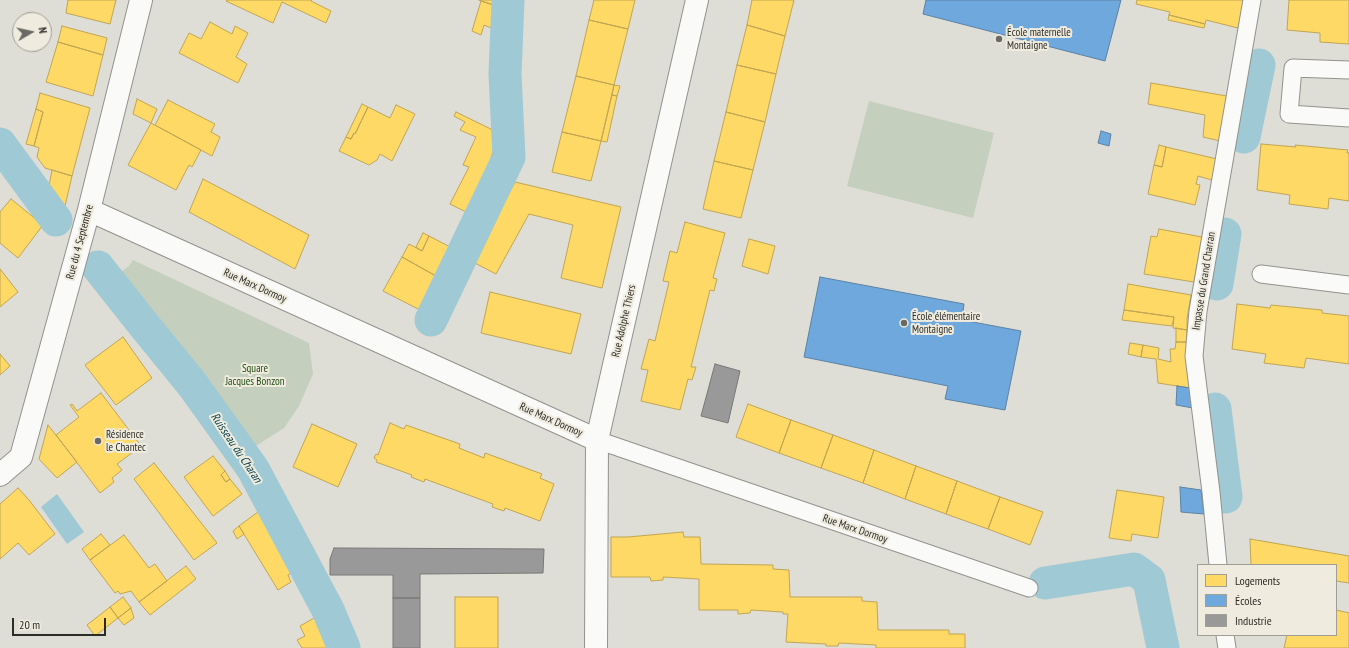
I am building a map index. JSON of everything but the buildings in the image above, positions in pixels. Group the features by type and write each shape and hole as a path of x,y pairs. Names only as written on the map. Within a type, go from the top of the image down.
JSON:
{"street":[{"name":"Rue du 4 Septembre","path":"0,475 21,457 89,210 141,0"},
{"name":"Rue Adolphe Thiers","path":"596,648 597,440 697,0"},
{"name":"Rue Marx Dormoy","path":"89,210 597,440"}],"lane":[{"name":"Impasse du Grand Charran","path":"1218,564 1194,356 1198,310 1252,0"},
{"path":"1349,70 1292,68 1289,114 1349,118"},
{"path":"1261,274 1349,285"},
{"name":"Rue Marx Dormoy","path":"597,440 1028,588"},
{"path":"1226,636 1227,648"}],"green space":[{"path":"869,101 994,133 973,218 847,186"},
{"name":"Square Jacques Bonzon","path":"133,260 309,343 313,374 299,406 284,428 248,451 113,278 129,266"}],"water":[{"path":"57,494 84,532 67,544 41,507"}],"waterway":[{"path":"431,320 509,157 505,74 508,0"},
{"path":"1244,137 1259,65"},
{"name":"Ruisseau du Charan","path":"0,144 56,220"},
{"path":"1217,284 1225,234"},
{"name":"Ruisseau du Charan","path":"98,267 192,384 253,469 328,610 344,648"},
{"path":"1215,409 1226,497"},
{"path":"1045,583 1134,569 1149,580 1163,648"}],"place":[{"name":"École maternelle Montaigne","path":"999,39"},
{"name":"École élémentaire Montaigne","path":"904,323"},
{"name":"Résidence le Chantec","path":"98,441"}]}
